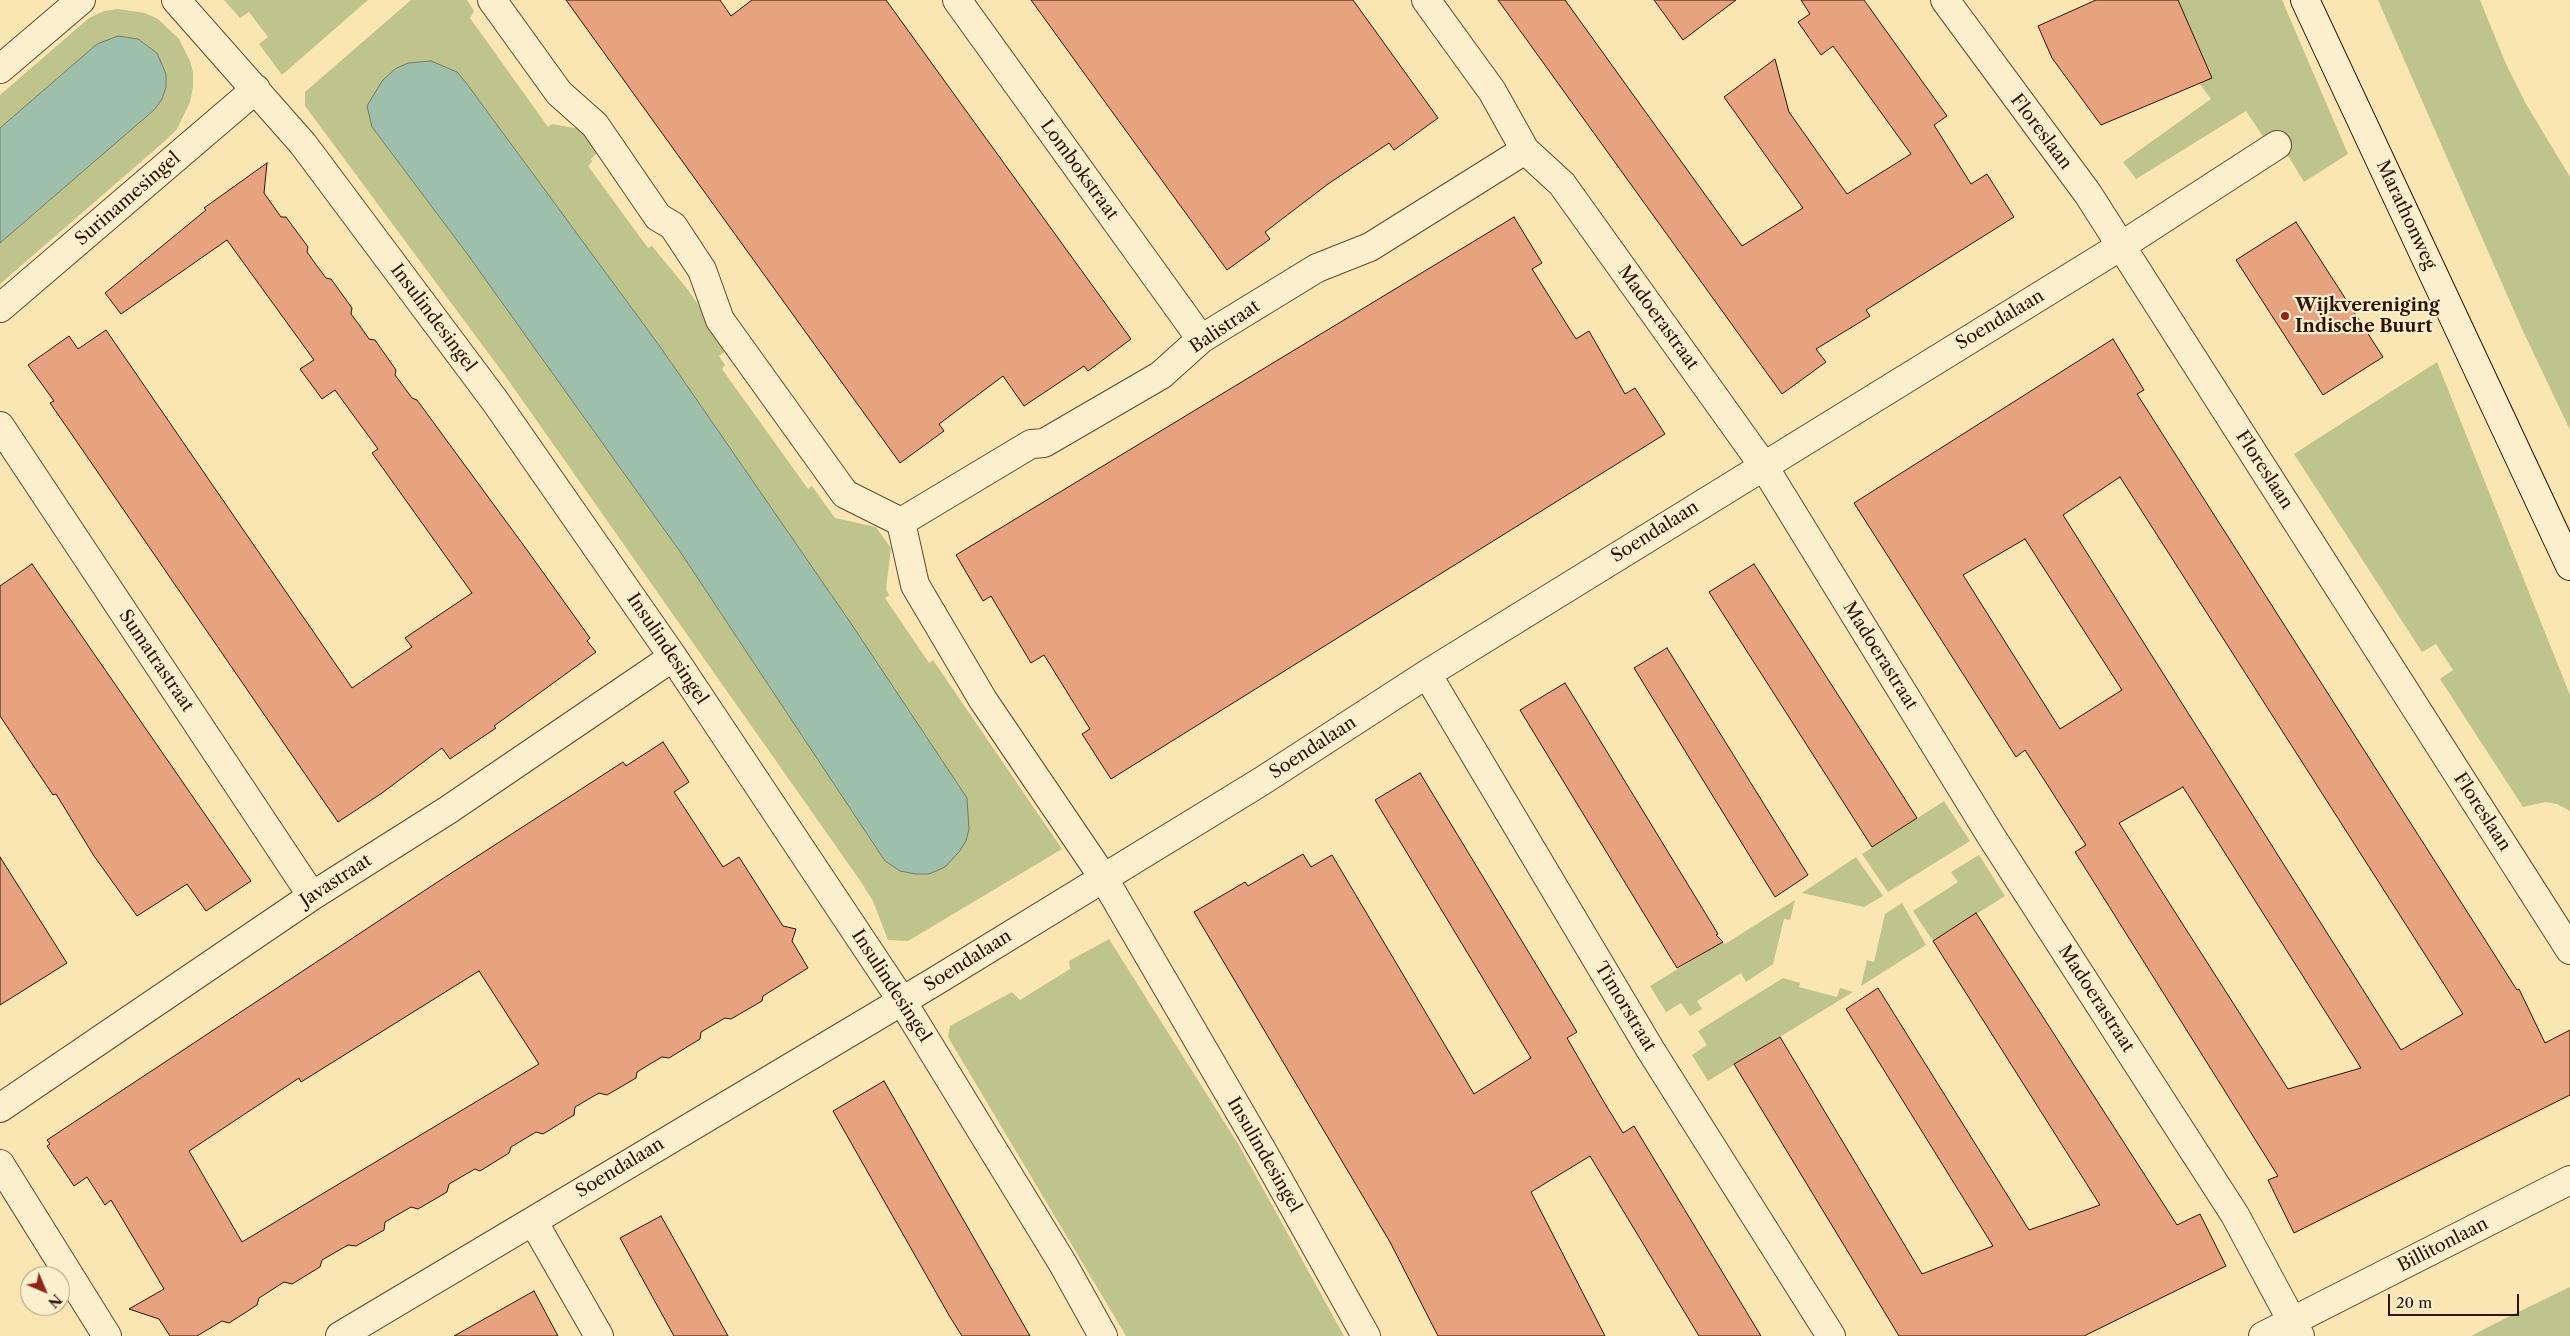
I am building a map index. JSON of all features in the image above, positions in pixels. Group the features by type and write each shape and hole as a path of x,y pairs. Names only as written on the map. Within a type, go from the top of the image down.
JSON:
{"street":[{"path":"0,69 80,0"},
{"name":"Insulindesingel","path":"176,0 303,144 495,401 673,657 902,1001 1063,1264 1103,1336"},
{"path":"492,0 558,93 594,125 658,217 673,226 702,270 720,320 845,494 901,522"},
{"name":"Lombokstraat","path":"957,0 1201,339"},
{"name":"Madoerastraat","path":"1426,0 1492,91 1525,150 1562,184 1763,465 1991,836 2235,1215 2268,1273 2296,1329"},
{"name":"Floreslaan","path":"1945,0 2088,194 2570,950"},
{"name":"Marathonweg","path":"2305,0 2570,566"},
{"name":"Surinamesingel","path":"0,308 256,89"},
{"name":"Soendalaan","path":"340,1336 533,1222 617,1169 902,1001 1262,781 1427,674 1763,465 2121,246 2277,145"},
{"name":"Balistraat","path":"901,522 1030,444 1044,443 1161,375 1201,339 1317,268 1370,247 1525,150"},
{"name":"Sumatrastraat","path":"0,426 312,896"},
{"name":"Insulindesingel","path":"901,522 915,585 983,700 1103,877 1263,1152 1366,1336"},
{"name":"Javastraat","path":"0,1108 312,896 448,810 673,657"},
{"name":"Timorstraat","path":"1427,674 1650,1049 1831,1336"},
{"path":"0,1164 107,1336"},
{"name":"Billitonlaan","path":"2263,1336 2296,1329 2570,1180"},
{"path":"533,1222 599,1336"}],"green space":[{"path":"224,0 368,0 282,75 259,44 268,37 249,12 240,18"},
{"path":"411,0 467,0 474,11 470,18 548,127 552,124 585,130 599,151 591,159 592,162 588,166 648,248 652,246 688,290 729,349 719,356 725,365 722,369 808,489 812,486 835,518 876,527 891,548 886,589 889,595 885,598 929,663 933,660 1062,849 908,941 888,940 873,901 859,879 506,377 305,106 305,92","holes":["467,84 661,348 850,622 967,798 900,871 885,861 681,553 468,255 372,127"]},
{"path":"2178,0 2282,0 2348,154 2304,182 2278,139 2268,144 2246,111 2136,179 2123,162 2211,99 2199,83 2212,77"},
{"path":"2378,0 2480,0 2506,64 2526,104 2570,177 2570,430 2522,329"},
{"path":"118,9 145,13 158,19 179,39 190,61 193,72 190,102 177,129 166,140 0,284 0,243 154,110 157,53 138,39 97,44 0,128 0,95 89,18 104,11"},
{"path":"2437,362 2570,695 2570,811 2557,804 2545,802 2523,807 2440,679 2453,670 2436,644 2422,652 2294,454"},
{"path":"1944,801 1970,841 1888,892 1862,854"},
{"path":"1979,855 2005,896 1933,941 1913,911 1958,882 1951,872"},
{"path":"1856,857 1883,896 1864,907 1802,893"},
{"path":"1795,900 1790,920 1784,919 1773,964 1746,982 1741,973 1697,1001 1702,1009 1690,1016 1681,1003 1666,1012 1650,986 1722,942 1725,944"},
{"path":"1902,903 1926,945 1861,986 1867,960 1874,962 1885,914"},
{"path":"1109,939 1240,1147 1344,1336 1126,1336 948,1037 950,1026 1012,992 1020,1000 1070,969 1069,961"},
{"path":"1783,978 1800,983 1799,987 1837,997 1840,988 1853,992 1708,1081 1692,1055 1707,1045 1698,1031"},
{"path":"2570,1287 2570,1336 2471,1336 2510,1316"}],"shaded area":[{"path":"118,36 138,39 157,53 166,74 166,87 162,99 154,110 0,243 0,128 97,44"},
{"path":"431,61 457,72 467,84 661,348 850,622 967,798 969,829 966,841 945,867 929,874 916,874 900,871 885,861 681,553 468,255 372,127 367,106 382,81 395,69 408,63"}],"building":[{"path":"566,0 720,0 731,16 752,0 886,0 1131,339 1088,371 1084,366 1024,406 1003,376 939,424 944,431 900,463"},
{"path":"1031,0 1353,0 1438,118 1394,150 1389,143 1328,184 1265,232 1270,239 1227,270"},
{"path":"1498,0 1565,0 1742,246 1803,208 1724,97 1775,59 1789,112 1847,194 1911,154 1833,46 1821,55 1798,22 1810,14 1801,0 1864,0 1947,116 1934,125 1971,184 1987,174 2014,217 1866,310 1870,316 1816,349 1826,362 1782,394"},
{"path":"1654,0 1736,0 1683,40"},
{"path":"2096,0 2178,0 2212,78 2101,125 2052,58 2038,26"},
{"path":"267,163 264,193 281,217 286,217 308,247 307,252 317,266 326,278 331,279 352,308 351,314 369,339 375,340 396,370 395,375 412,398 417,400 527,550 590,638 587,641 596,652 494,726 496,728 450,759 442,748 382,793 338,822 50,403 54,401 28,365 69,336 78,349 106,330 352,688 412,647 405,638 472,593 372,453 378,449 335,390 322,399 300,369 314,360 227,240 121,314 105,293 206,210 204,208"},
{"path":"1514,217 1542,263 1532,269 1576,339 1589,331 1625,394 1635,388 1665,434 1111,779 1082,734 1090,729 1044,655 1031,663 991,596 983,601 956,555"},
{"path":"2296,222 2383,357 2323,395 2236,260"},
{"path":"2113,339 2144,390 2137,394 2517,990 2519,989 2545,1043 2570,1030 2570,1095 2294,1233 2268,1180 2278,1176 2075,852 2086,845 2025,750 2016,757 1854,503","holes":["2120,477 2463,1014 2401,1050 2063,515","2025,539 2122,690 2060,729 1963,575","2183,787 2361,1068 2288,1089 2119,823"]},
{"path":"32,564 251,881 206,911 187,884 137,916 94,856 56,794 53,795 0,716 0,586"},
{"path":"1754,564 1917,818 1872,847 1709,592"},
{"path":"1667,648 1808,875 1775,897 1634,668"},
{"path":"1565,683 1718,934 1716,935 1723,942 1677,968 1520,710"},
{"path":"663,742 689,782 674,792 723,867 739,857 783,926 796,929 792,941 808,968 763,996 762,1001 731,1019 725,1018 701,1032 700,1039 669,1058 662,1057 637,1072 636,1078 607,1095 599,1093 575,1107 574,1115 543,1134 536,1132 511,1147 509,1153 480,1171 475,1169 449,1184 447,1192 418,1209 411,1207 385,1222 384,1230 356,1246 348,1245 322,1260 320,1267 292,1284 284,1282 259,1298 257,1305 229,1323 222,1321 197,1336 170,1336 159,1319 129,1309 164,1289 111,1200 105,1205 87,1177 74,1186 47,1146 50,1144 47,1140 623,762 626,766","holes":["479,971 539,1064 242,1242 189,1151 299,1078 301,1082"]},
{"path":"1420,773 1577,1032 1567,1038 1604,1102 1623,1133 1634,1126 1761,1336 1699,1336 1590,1156 1531,1192 1605,1336 1438,1336 1390,1242 1194,912 1245,882 1248,886 1303,854 1311,867 1332,855 1474,1094 1531,1058 1375,800"},
{"path":"0,857 67,963 0,1005"},
{"path":"1976,913 2177,1225 2200,1214 2226,1266 2084,1336 1899,1336 1734,1064 1780,1037 1922,1274 1993,1246 1846,1009 1878,988 2029,1230 2100,1205 1933,941"},
{"path":"884,1081 1030,1336 962,1336 950,1317 833,1111"},
{"path":"661,1216 728,1336 674,1336 620,1238"},
{"path":"534,1291 558,1336 454,1336"}],"place":[{"name":"Wijkvereniging Indische Buurt","path":"2285,316"}]}
